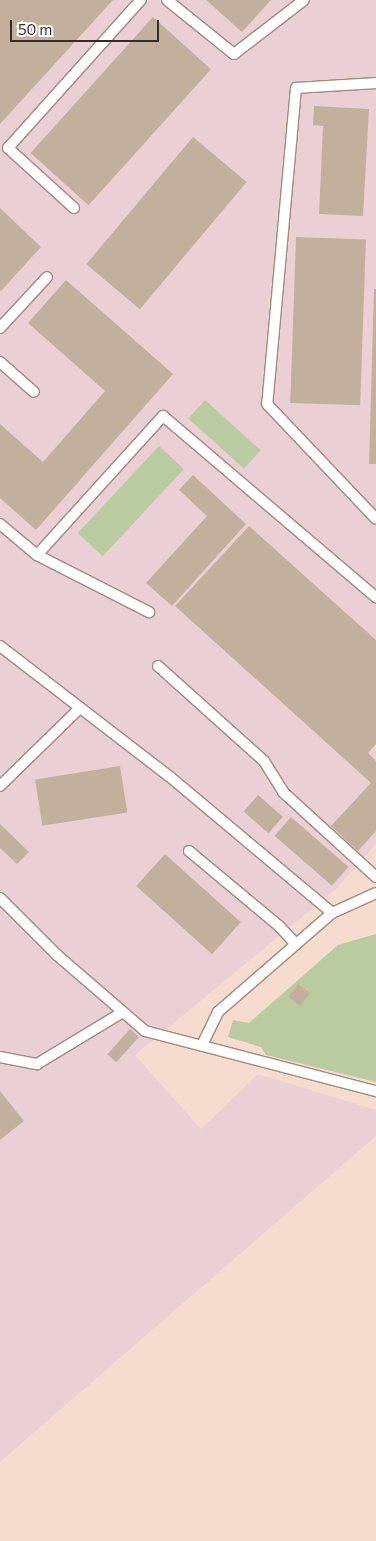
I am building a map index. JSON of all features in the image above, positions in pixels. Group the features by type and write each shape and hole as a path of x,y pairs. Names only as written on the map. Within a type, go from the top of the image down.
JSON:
{"lane":[{"path":"74,208 8,148 141,0"},
{"path":"167,0 234,54 304,0"},
{"path":"376,83 296,88 267,404 376,519"},
{"path":"0,328 47,277"},
{"path":"0,362 34,392"},
{"path":"37,555 163,416 376,597"},
{"path":"0,524 37,555 149,612"},
{"path":"0,646 169,776 332,913"},
{"path":"158,666 264,761 283,792 376,878"},
{"path":"0,786 80,708"},
{"path":"189,851 279,926 296,944"},
{"path":"202,1045 218,1012 332,913 376,893"},
{"path":"0,898 57,955 145,1031 376,1091"},
{"path":"0,1057 37,1064 123,1012"}],"shaded area":[{"path":"0,0 376,0 376,736 370,744 376,750 376,844 336,889 135,1055 201,1129 258,1074 376,1110 376,1136 0,1462"}],"green space":[{"path":"205,400 261,450 244,469 188,419"},
{"path":"159,446 184,469 103,556 78,533"},
{"path":"376,934 376,1082 266,1055 261,1047 228,1037 233,1020 249,1023 338,945"}],"building":[{"path":"0,0 113,0 0,124"},
{"path":"206,0 271,0 242,32"},
{"path":"153,17 211,69 89,205 31,153"},
{"path":"314,106 369,109 363,216 319,214 323,126 313,125"},
{"path":"193,137 247,182 140,309 86,264"},
{"path":"0,208 41,247 1,291 0,290"},
{"path":"296,237 366,239 360,405 290,403"},
{"path":"66,280 173,374 36,530 0,498 0,424 43,462 105,391 28,323"},
{"path":"374,289 376,289 376,464 369,464"},
{"path":"193,475 246,524 172,606 146,583 207,516 179,490"},
{"path":"249,526 376,640 376,744 368,753 376,761 376,831 358,851 331,826 371,783 175,606"},
{"path":"120,766 127,812 42,826 35,779"},
{"path":"258,795 283,817 268,833 244,812"},
{"path":"291,817 348,867 332,886 275,836"},
{"path":"0,824 29,852 17,864 0,848"},
{"path":"165,854 241,922 212,954 136,886"},
{"path":"298,984 310,993 300,1006 288,997"},
{"path":"130,1029 139,1037 116,1062 107,1054"},
{"path":"0,1091 24,1121 0,1140"}]}
